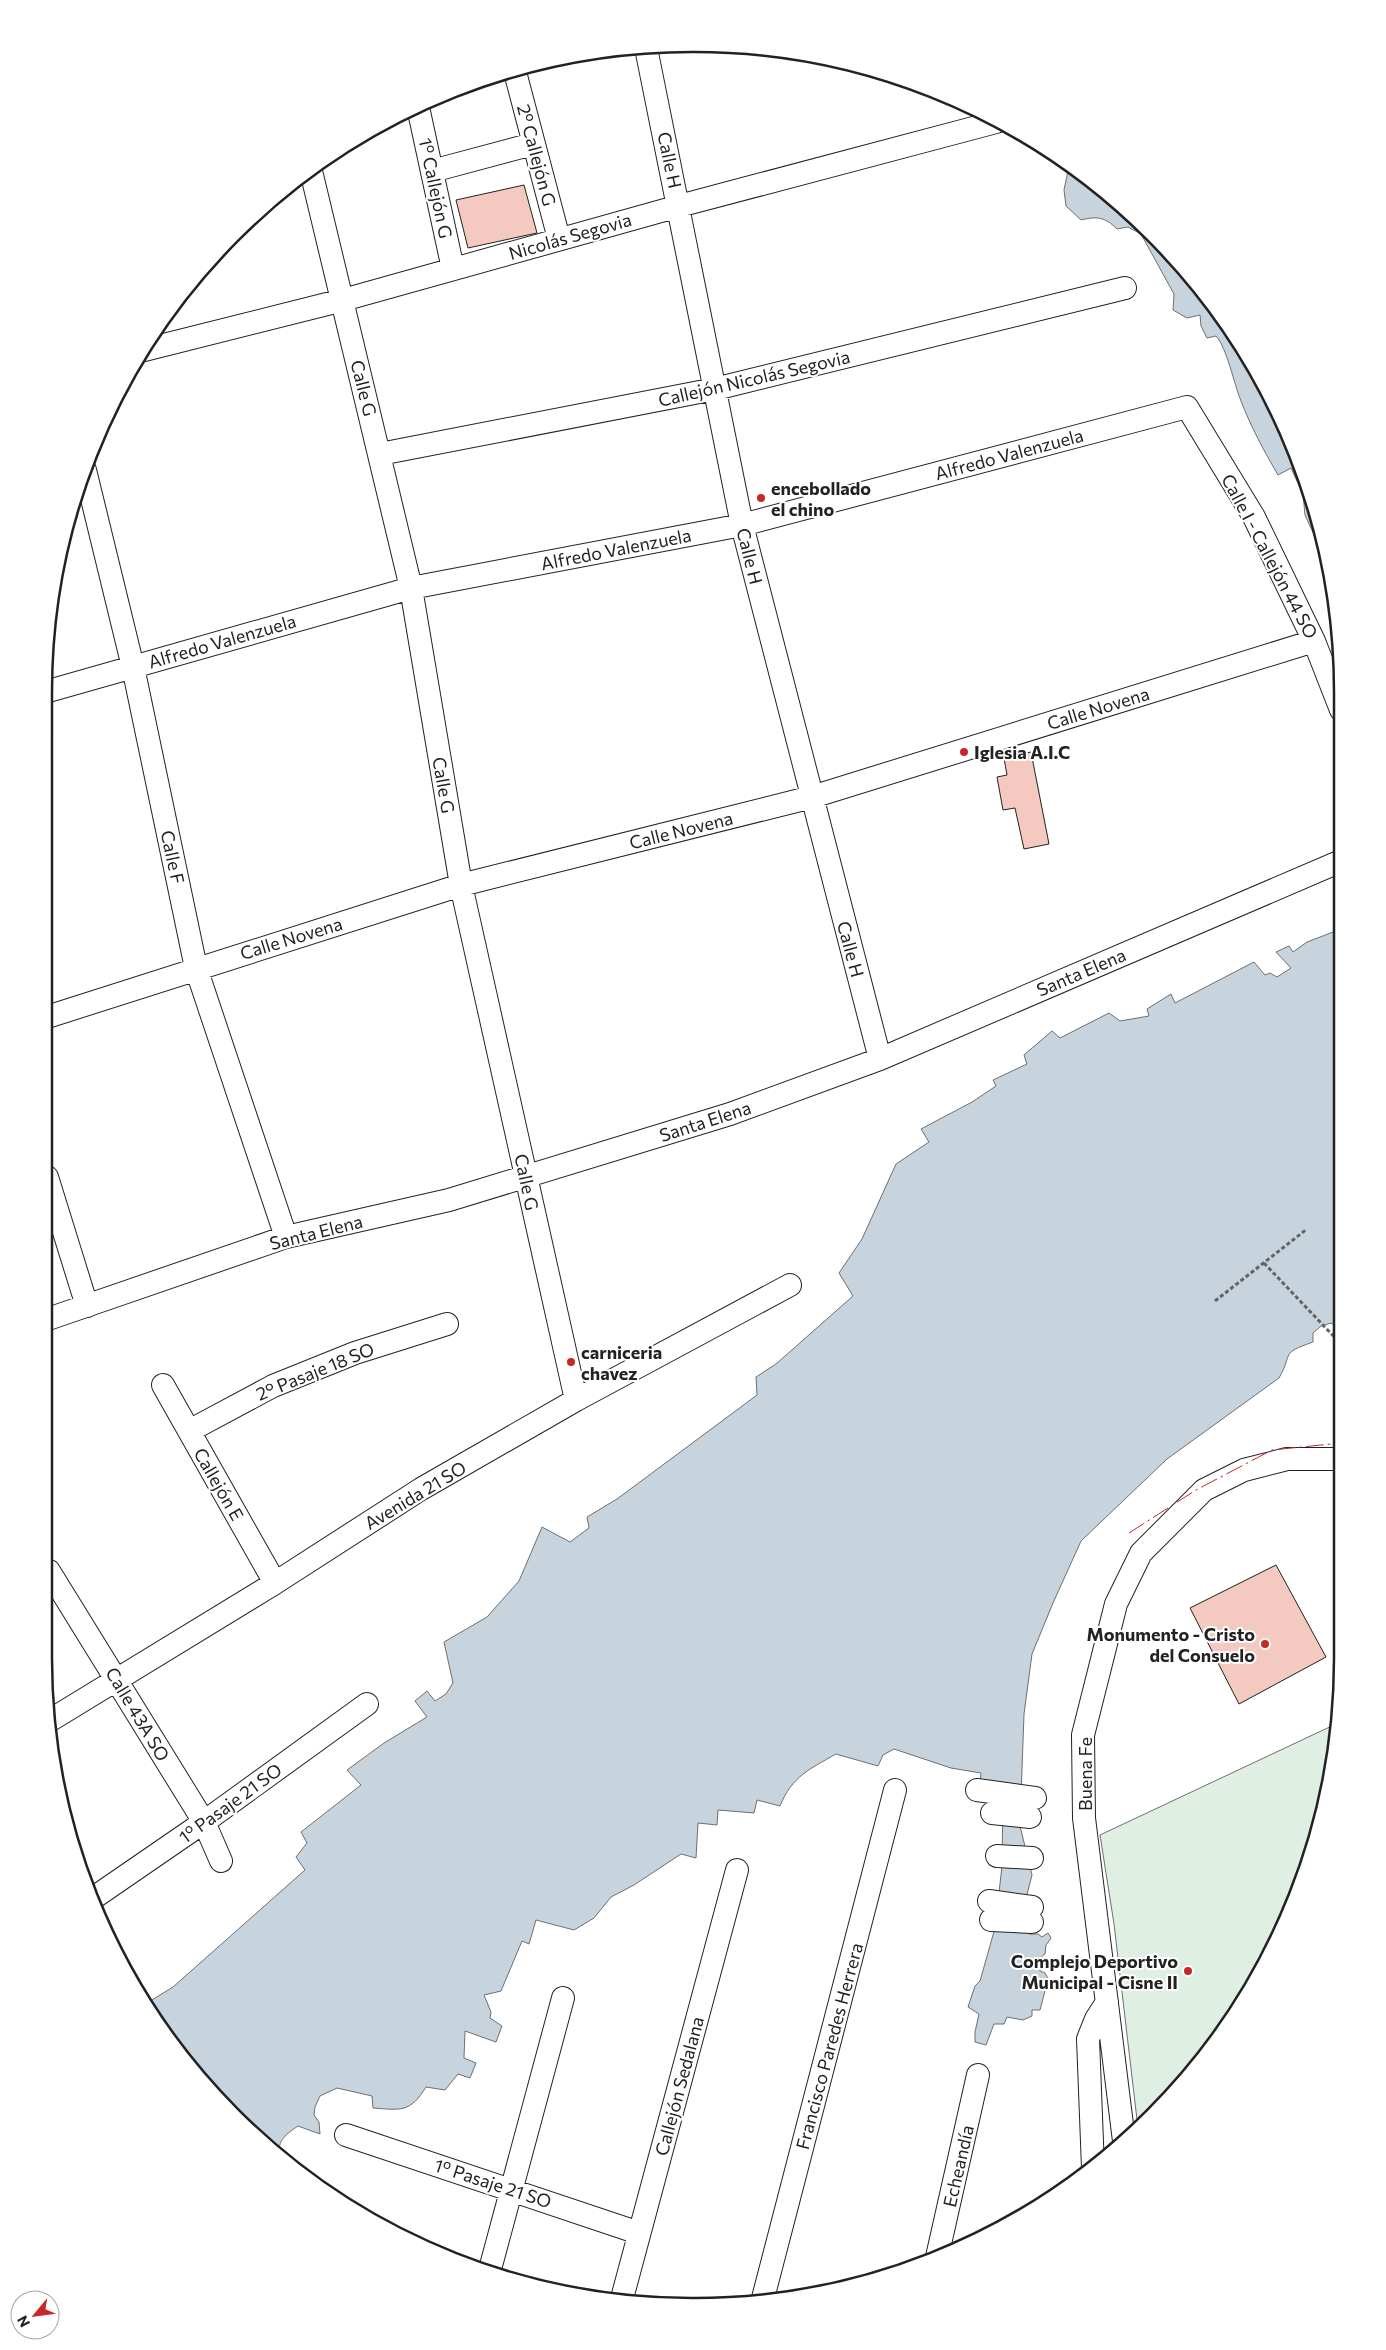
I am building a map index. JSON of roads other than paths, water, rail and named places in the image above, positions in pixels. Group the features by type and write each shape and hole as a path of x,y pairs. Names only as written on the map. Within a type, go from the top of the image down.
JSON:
{"street":[{"name":"Calle H","path":"647,54 742,525 880,1059"},
{"name":"2º Callejón G","path":"516,77 559,238"},
{"name":"1º Callejón G","path":"420,114 453,269"},
{"name":"Nicolás Segovia","path":"154,348 343,300 559,238 987,124"},
{"path":"432,171 533,144"},
{"name":"Calle G","path":"313,178 411,588 461,885 576,1400"},
{"name":"Callejón Nicolás Segovia","path":"380,454 715,389 1125,288"},
{"name":"Alfredo Valenzuela","path":"52,690 411,588 742,525 1187,407"},
{"name":"Calle I - Callejón 44 SO","path":"1187,407 1254,517 1314,641 1334,692"},
{"name":"Calle F","path":"88,482 133,667 196,968 286,1237"},
{"name":"Calle Novena","path":"52,1015 461,885 812,797 1314,641"},
{"name":"Santa Elena","path":"52,1318 286,1237 449,1200 730,1114 880,1059 1334,864"},
{"path":"52,1193 87,1306"},
{"name":"Avenida 21 SO","path":"56,1717 275,1583 421,1489 576,1400 790,1285"},
{"name":"2° Pasaje 18 SO","path":"189,1431 264,1390 395,1339 447,1324"},
{"name":"Callejón E","path":"163,1385 275,1583"},
{"name":"Buena Fe","path":"1123,2132 1084,1818 1083,1735 1116,1604 1141,1552 1204,1490 1244,1470 1288,1459 1334,1459"},
{"name":"Calle 43A SO","path":"52,1576 204,1822 221,1861"},
{"name":"1º Pasaje 21 SO","path":"98,1895 204,1822 367,1704"},
{"name":"Francisco Paredes Herrera","path":"764,2293 895,1790"},
{"path":"977,1790 1032,1807 992,1814"},
{"path":"997,1849 1032,1851"},
{"name":"Callejón Sedalana","path":"623,2293 737,1870"},
{"path":"990,1902 1032,1907"},
{"path":"491,2265 564,1998"},
{"path":"1093,2157 1088,2039 1096,2019 1107,2002"},
{"name":"Echeandía","path":"939,2249 978,2075"},
{"name":"1º Pasaje 21 SO","path":"346,2135 639,2233"}],"place":[{"name":"encebollado el chino","path":"761,498"},
{"name":"Iglesia A.I.C","path":"964,752"},
{"name":"carniceria chavez","path":"571,1362"},
{"name":"Monumento - Cristo del Consuelo","path":"1265,1644"},
{"name":"Complejo Deportivo Municipal - Cisne II","path":"1188,1971"}]}
